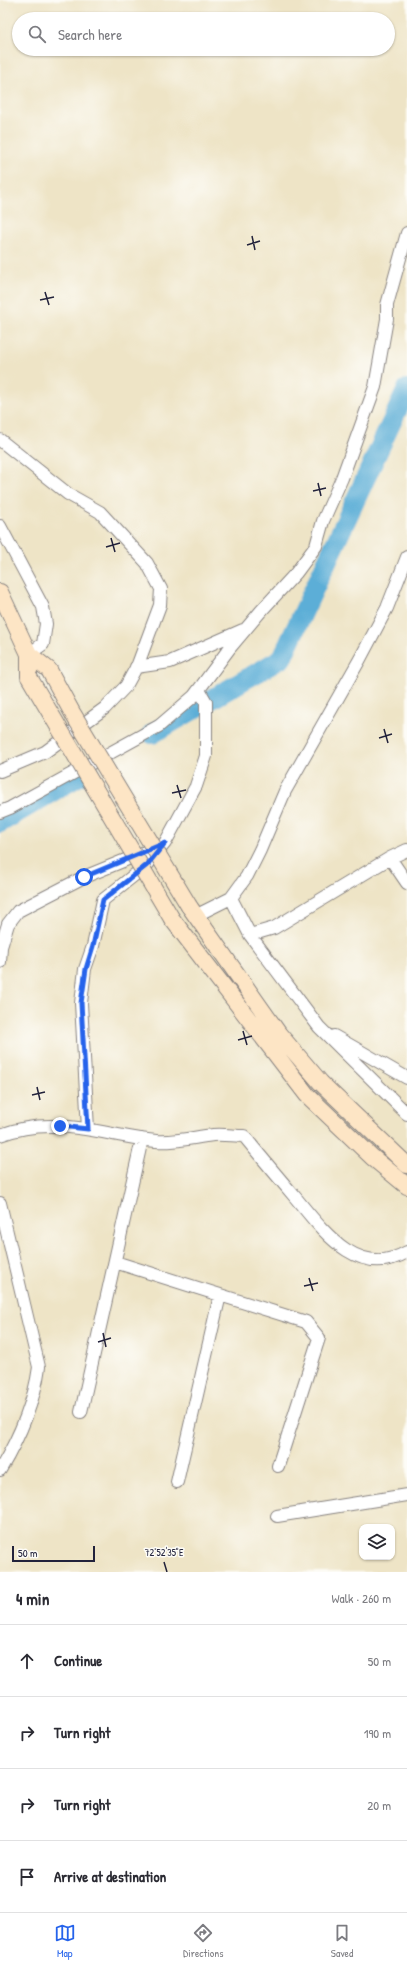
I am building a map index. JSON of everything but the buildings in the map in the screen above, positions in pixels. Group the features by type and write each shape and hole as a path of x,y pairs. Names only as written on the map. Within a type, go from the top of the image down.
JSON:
{"street":[{"path":"0,812 10,808 160,726 194,696 246,628 296,573 316,546 323,521 342,478 375,387 388,319 387,305 407,233"},
{"path":"0,440 68,494 100,512 147,563 161,589 160,605 136,667 126,686 105,708 45,752 0,771"},
{"path":"0,526 43,607 46,624 43,644 29,654"},
{"path":"192,911 231,898 247,876 260,850 285,791 360,659 387,608 407,557"},
{"path":"0,592 29,654 29,677 172,919 306,1095 372,1157 407,1186"},
{"path":"136,667 170,662 246,628"},
{"path":"29,654 50,670 72,714 192,911 279,1034 321,1083 407,1165"},
{"path":"88,1129 81,1003 86,969 93,946 103,900 147,865 165,843 196,786 206,756 206,702 199,690"},
{"path":"0,962 1,947 8,924 18,911 84,877 165,843"},
{"path":"250,935 274,928 390,858 407,850"},
{"path":"390,858 407,883"},
{"path":"231,898 250,935 319,1027 407,1114"},
{"path":"319,1027 407,1078"},
{"path":"0,1135 30,1126 60,1126 88,1129 157,1141 215,1135 244,1136 333,1242 342,1248 374,1260 397,1258 407,1252"},
{"path":"82,1412 142,1139"},
{"path":"0,1203 5,1246 39,1367 36,1391 27,1418 0,1470"},
{"path":"115,1262 306,1322 319,1338 278,1466"},
{"path":"177,1482 220,1295"},
{"path":"277,1516 407,1495"}],"waterway":[{"path":"152,734 282,658 407,389"},
{"path":"0,823 88,771"}],"route":[{"path":"60,1126 88,1129 82,1045 81,1003 86,969 93,946 103,900 147,865 165,843 84,877"}]}
